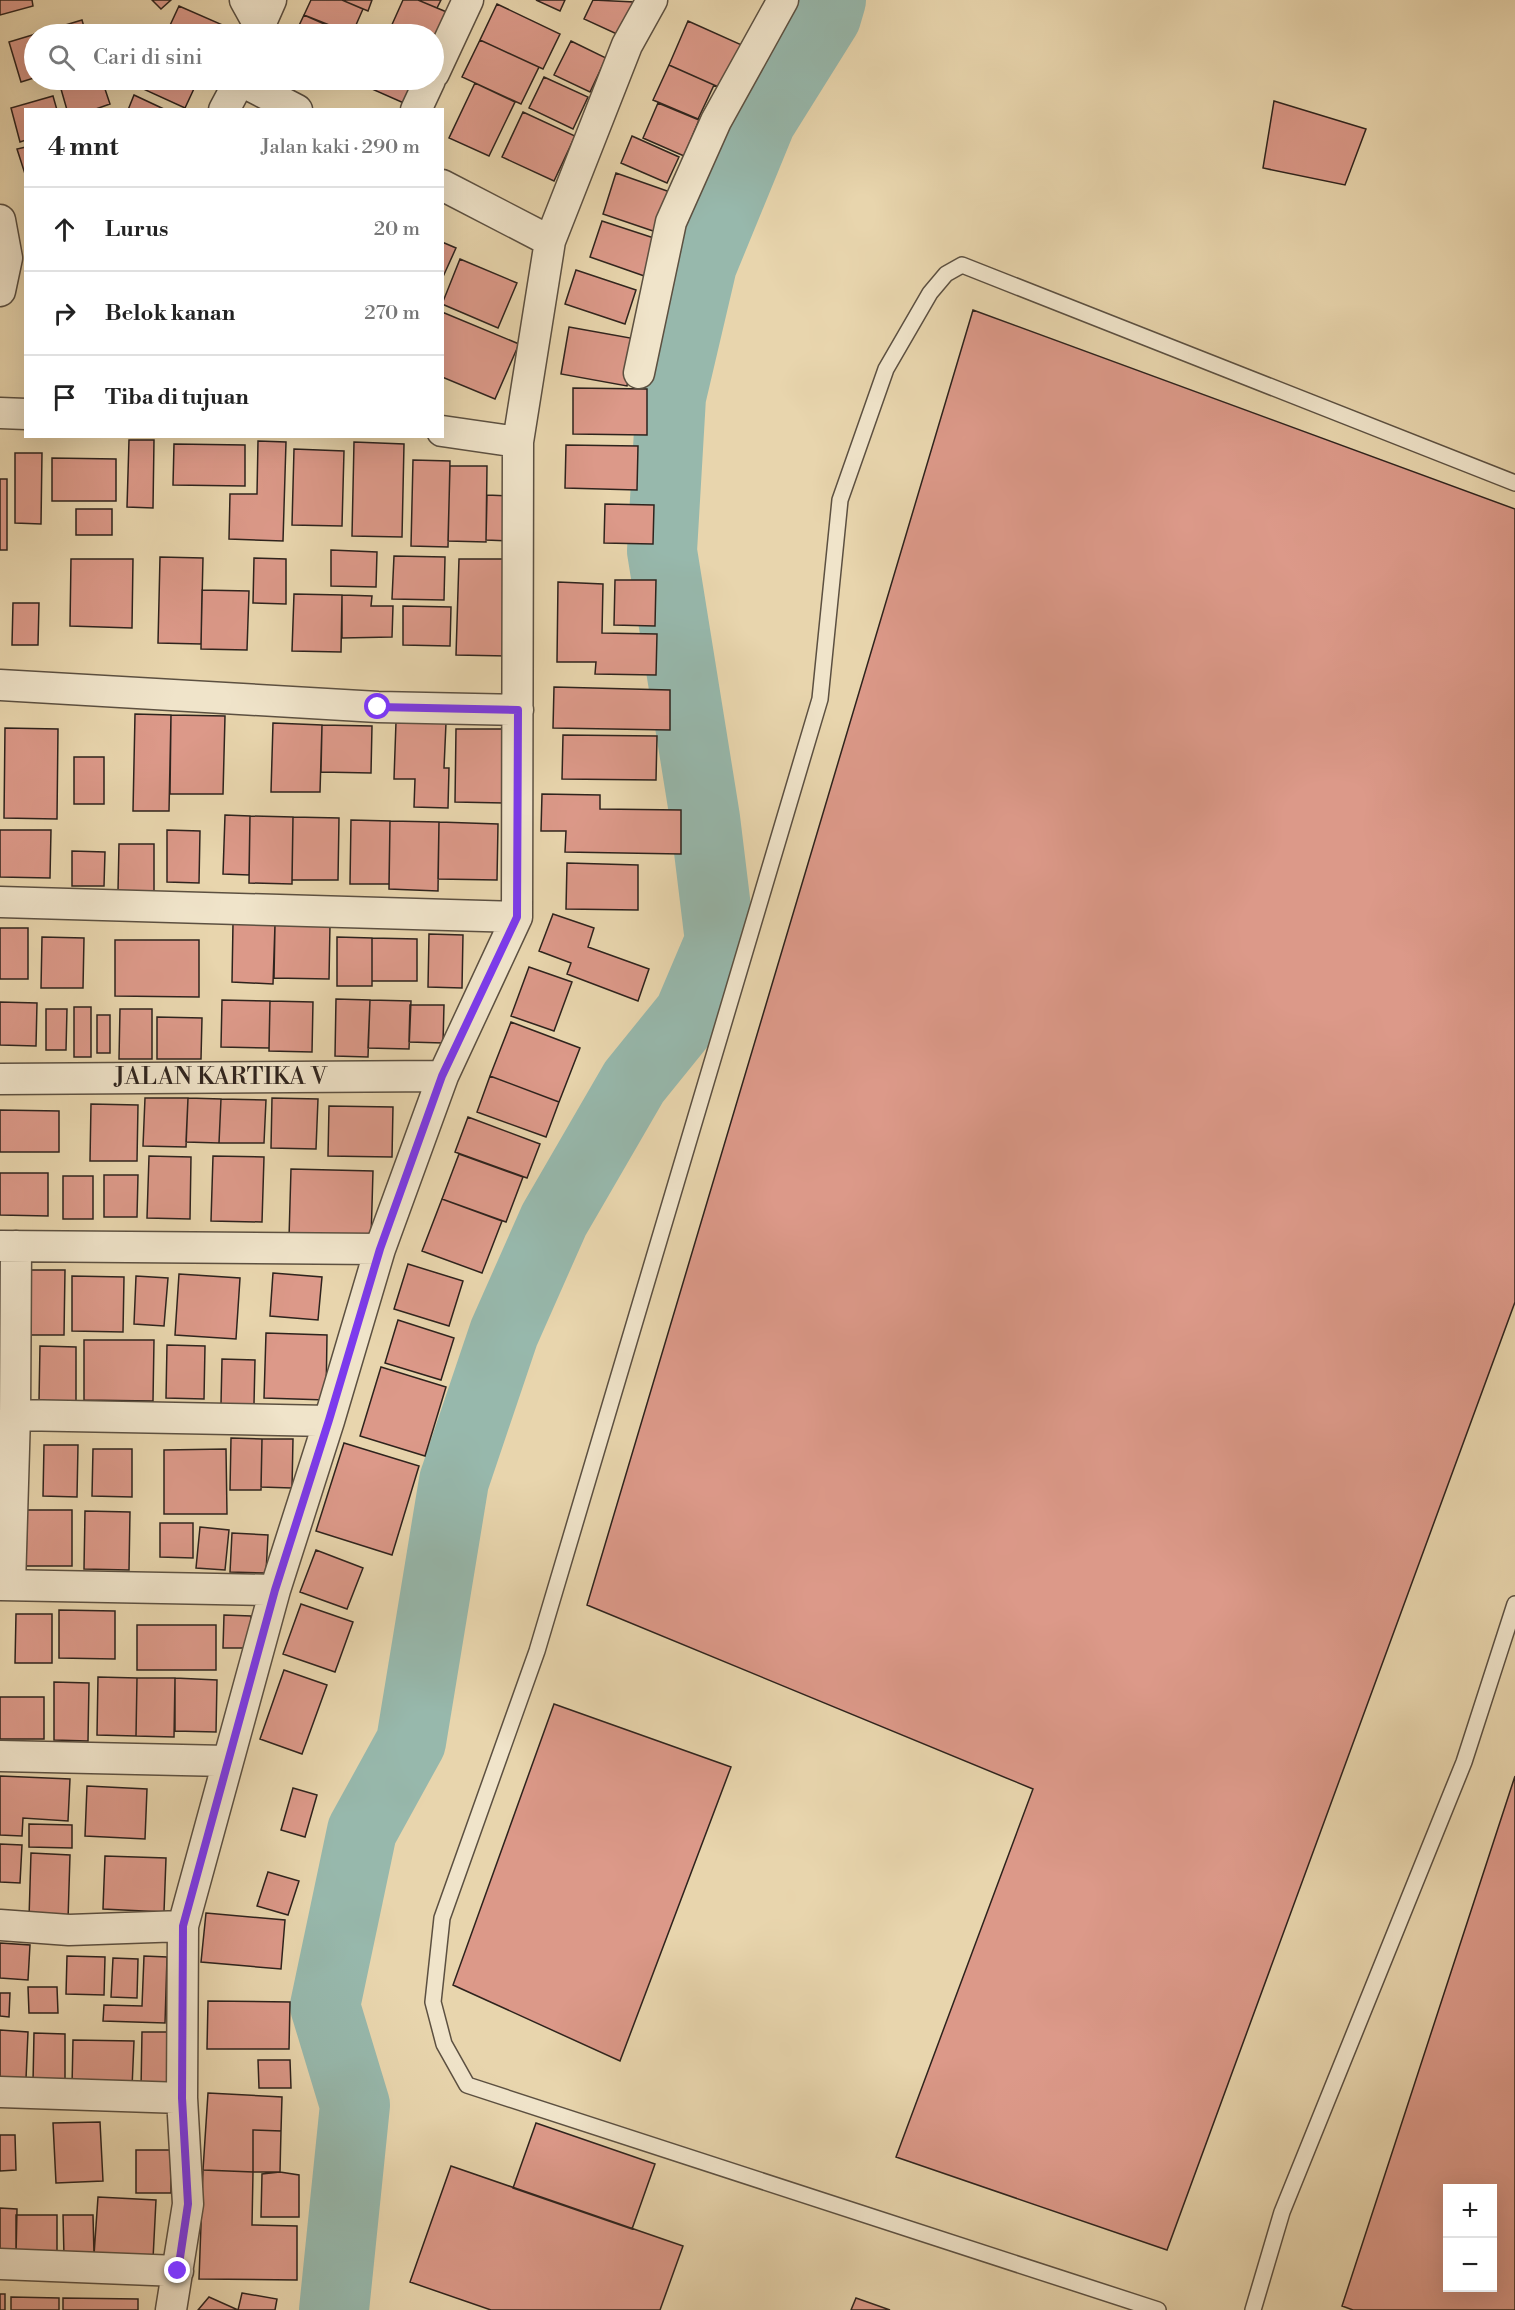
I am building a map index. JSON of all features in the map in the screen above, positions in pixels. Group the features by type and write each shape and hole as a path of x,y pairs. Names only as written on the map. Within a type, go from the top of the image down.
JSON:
{"street":[{"path":"245,0 262,20"},
{"path":"444,52 468,0"},
{"path":"171,2310 188,2204 182,2098 183,1926 275,1590 380,1249 442,1076 517,917 518,442 550,241 627,45 652,0"},
{"path":"639,373 671,222 716,121 783,0"},
{"path":"225,108 235,90"},
{"path":"259,90 293,108"},
{"path":"417,108 425,90"},
{"path":"444,186 550,241"},
{"path":"0,220 16,260 0,291"},
{"path":"0,413 24,414"},
{"path":"444,431 518,442"},
{"path":"0,685 378,707 518,710"},
{"path":"0,902 517,917"},
{"name":"JALAN KARTIKA V","path":"0,1079 442,1076"},
{"path":"275,1590 5,1585 15,1415 8,1246 380,1249"},
{"path":"15,1415 329,1420"},
{"path":"0,1756 227,1761"},
{"path":"0,1925 69,1930 183,1926"},
{"path":"0,2092 182,2098"},
{"path":"0,2264 178,2271"}],"lane":[{"path":"1158,2310 467,2085 444,2044 433,2002 442,1918 537,1651 820,699 840,500 886,369 930,293 946,274 962,265 1515,483"},
{"path":"1252,2310 1282,2212 1464,1762 1515,1604"}],"building":[{"path":"0,0 32,0 33,6 0,15"},
{"path":"152,0 171,0 161,9"},
{"path":"311,0 342,0 363,9 356,24 327,24 304,15"},
{"path":"342,0 372,0 368,11"},
{"path":"403,0 418,0 449,13 444,25 392,24"},
{"path":"418,0 441,0 437,8"},
{"path":"536,0 565,0 560,11"},
{"path":"593,0 634,2 619,35 584,19"},
{"path":"497,4 560,34 543,69 480,40"},
{"path":"179,6 220,24 171,24"},
{"path":"304,15 324,24 300,24"},
{"path":"82,20 83,24 69,24"},
{"path":"688,21 744,46 723,89 669,65"},
{"path":"24,37 24,81 21,82 9,42"},
{"path":"480,40 539,67 521,104 462,77"},
{"path":"571,41 606,58 590,92 554,75"},
{"path":"669,65 714,85 698,119 653,100"},
{"path":"544,77 588,97 573,129 529,108"},
{"path":"475,83 515,102 489,156 449,138"},
{"path":"61,90 105,90 110,104 99,108 66,108"},
{"path":"145,90 193,90 185,108"},
{"path":"374,90 412,90 406,104"},
{"path":"134,95 162,108 129,108"},
{"path":"53,96 56,108 24,108 24,141 20,142 11,108"},
{"path":"1274,101 1366,129 1345,185 1263,168"},
{"path":"658,103 699,120 684,156 643,138"},
{"path":"523,112 575,136 554,181 502,157"},
{"path":"632,136 679,157 667,183 621,163"},
{"path":"24,147 24,171 17,149"},
{"path":"616,173 670,192 656,232 603,214"},
{"path":"602,221 663,241 650,278 590,257"},
{"path":"444,243 456,248 444,275"},
{"path":"460,259 517,283 498,328 444,305 444,299"},
{"path":"576,270 636,290 625,324 565,304"},
{"path":"973,310 1515,509 1515,1302 1167,2250 896,2157 1033,1789 587,1605"},
{"path":"444,313 519,344 495,399 444,378"},
{"path":"569,327 636,339 627,386 561,374"},
{"path":"573,388 647,389 647,435 573,434"},
{"path":"129,440 154,440 153,508 127,507"},
{"path":"258,441 286,442 283,541 229,539 230,494 257,494"},
{"path":"354,442 404,444 402,537 352,536"},
{"path":"174,444 245,445 245,486 173,485"},
{"path":"566,445 638,446 637,490 565,488"},
{"path":"294,449 344,451 342,526 292,525"},
{"path":"15,453 42,453 41,524 15,523"},
{"path":"52,458 116,459 116,501 52,501"},
{"path":"413,460 450,461 448,547 411,546"},
{"path":"450,466 487,466 486,542 448,541"},
{"path":"0,479 7,479 7,550 0,550"},
{"path":"487,495 513,496 512,541 486,540"},
{"path":"605,504 654,505 653,544 604,543"},
{"path":"76,509 112,509 112,535 76,535"},
{"path":"331,550 377,552 376,587 331,586"},
{"path":"394,556 445,557 444,600 392,599"},
{"path":"160,557 203,558 201,644 158,643"},
{"path":"254,558 286,559 286,604 253,603"},
{"path":"71,559 133,559 132,628 70,626"},
{"path":"459,559 509,559 507,656 456,655"},
{"path":"615,580 656,580 655,626 614,625"},
{"path":"558,582 603,584 602,633 657,634 656,675 595,674 596,662 557,662"},
{"path":"202,590 249,591 247,650 201,649"},
{"path":"294,594 342,595 341,652 292,651"},
{"path":"342,595 372,596 371,606 393,606 392,637 342,638"},
{"path":"13,603 39,603 38,645 12,645"},
{"path":"403,606 451,607 450,646 403,645"},
{"path":"554,687 670,690 670,730 553,728"},
{"path":"135,714 171,715 169,811 133,811"},
{"path":"171,715 225,716 223,794 170,794"},
{"path":"396,722 446,723 444,768 449,768 448,808 414,807 415,779 394,779"},
{"path":"273,723 322,725 320,792 271,792"},
{"path":"322,725 372,726 371,773 321,772"},
{"path":"5,728 58,729 57,819 4,818"},
{"path":"456,729 506,729 504,803 455,802"},
{"path":"563,735 657,736 656,780 562,779"},
{"path":"74,757 104,757 104,804 74,804"},
{"path":"542,794 600,795 600,809 681,810 681,854 565,852 566,831 541,831"},
{"path":"225,815 250,816 249,875 223,874"},
{"path":"250,816 293,817 292,884 249,883"},
{"path":"293,817 339,818 338,880 292,880"},
{"path":"351,820 390,821 389,884 350,884"},
{"path":"390,821 439,822 438,891 389,889"},
{"path":"439,822 498,824 497,880 438,879"},
{"path":"0,830 51,830 50,878 0,877"},
{"path":"167,830 200,831 199,883 167,882"},
{"path":"119,844 154,844 154,892 118,891"},
{"path":"72,851 105,852 104,886 72,886"},
{"path":"567,863 638,865 638,910 566,909"},
{"path":"553,914 594,928 588,947 649,969 638,1001 567,974 571,963 539,951"},
{"path":"233,923 275,924 273,984 232,982"},
{"path":"275,924 330,925 329,979 274,978"},
{"path":"0,928 28,928 28,979 0,979"},
{"path":"429,934 463,935 462,988 428,987"},
{"path":"42,937 84,938 83,988 41,988"},
{"path":"337,937 372,938 372,986 337,986"},
{"path":"372,938 417,939 417,981 372,981"},
{"path":"115,940 199,940 199,997 115,996"},
{"path":"529,967 572,982 554,1031 511,1016"},
{"path":"336,999 370,1000 368,1057 335,1056"},
{"path":"222,1000 270,1001 269,1048 221,1047"},
{"path":"370,1000 411,1001 409,1049 368,1048"},
{"path":"270,1001 313,1002 312,1052 269,1051"},
{"path":"0,1002 37,1003 36,1046 0,1045"},
{"path":"410,1005 444,1005 443,1043 409,1042"},
{"path":"74,1007 91,1007 91,1057 74,1057"},
{"path":"46,1009 67,1009 66,1050 46,1050"},
{"path":"120,1009 152,1009 152,1059 119,1059"},
{"path":"97,1015 110,1015 110,1053 97,1053"},
{"path":"157,1017 202,1018 201,1059 157,1059"},
{"path":"511,1022 580,1048 559,1102 490,1076"},
{"path":"490,1076 559,1102 546,1137 477,1112"},
{"path":"145,1098 188,1098 186,1147 143,1146"},
{"path":"188,1098 221,1099 219,1143 186,1142"},
{"path":"272,1098 318,1099 316,1149 271,1148"},
{"path":"221,1099 266,1100 264,1143 219,1143"},
{"path":"91,1104 138,1105 137,1161 90,1161"},
{"path":"329,1106 393,1107 392,1157 328,1156"},
{"path":"0,1110 59,1111 59,1152 0,1152"},
{"path":"468,1117 540,1144 527,1178 455,1152"},
{"path":"459,1154 523,1177 506,1222 442,1199"},
{"path":"149,1156 191,1157 190,1219 147,1218"},
{"path":"213,1156 264,1157 262,1222 211,1221"},
{"path":"291,1169 373,1171 371,1240 289,1238"},
{"path":"0,1173 48,1173 48,1216 0,1215"},
{"path":"104,1175 138,1175 137,1217 104,1217"},
{"path":"63,1176 93,1176 93,1219 63,1219"},
{"path":"442,1199 502,1221 482,1273 422,1251"},
{"path":"408,1264 463,1281 449,1326 394,1309"},
{"path":"20,1270 65,1270 64,1335 20,1335"},
{"path":"273,1273 322,1277 318,1320 270,1316"},
{"path":"179,1274 240,1278 236,1339 175,1335"},
{"path":"72,1276 124,1277 123,1332 72,1331"},
{"path":"136,1276 168,1278 164,1326 134,1324"},
{"path":"398,1320 454,1338 441,1380 385,1363"},
{"path":"266,1333 327,1335 326,1400 264,1398"},
{"path":"84,1340 154,1340 153,1401 84,1400"},
{"path":"167,1345 205,1346 204,1399 166,1398"},
{"path":"40,1346 76,1347 76,1402 39,1401"},
{"path":"222,1359 255,1360 254,1404 221,1404"},
{"path":"381,1367 446,1387 425,1456 360,1436"},
{"path":"231,1438 262,1439 261,1490 230,1490"},
{"path":"262,1439 293,1439 292,1488 261,1487"},
{"path":"344,1443 419,1466 392,1555 316,1531"},
{"path":"44,1445 78,1445 77,1497 43,1496"},
{"path":"93,1449 132,1449 132,1497 92,1496"},
{"path":"226,1449 227,1514 164,1514 164,1450"},
{"path":"27,1510 72,1510 72,1566 26,1566"},
{"path":"85,1511 130,1512 129,1570 84,1569"},
{"path":"160,1523 193,1523 193,1558 160,1557"},
{"path":"200,1527 229,1530 225,1570 196,1568"},
{"path":"232,1533 268,1535 266,1573 230,1572"},
{"path":"316,1550 363,1568 347,1609 300,1592"},
{"path":"301,1604 353,1622 335,1672 283,1654"},
{"path":"59,1610 115,1611 115,1659 59,1658"},
{"path":"16,1614 52,1614 52,1663 15,1663"},
{"path":"224,1615 251,1616 249,1648 223,1648"},
{"path":"137,1625 216,1625 216,1670 137,1670"},
{"path":"284,1670 327,1685 302,1754 260,1739"},
{"path":"98,1677 137,1678 136,1736 97,1735"},
{"path":"137,1678 175,1678 174,1737 136,1736"},
{"path":"175,1678 217,1680 216,1732 175,1731"},
{"path":"54,1682 89,1683 88,1741 54,1740"},
{"path":"0,1697 44,1697 44,1739 0,1739"},
{"path":"554,1704 731,1767 620,2061 453,1985"},
{"path":"0,1776 70,1779 68,1821 23,1818 22,1836 0,1835"},
{"path":"1515,1776 1515,2310 1353,2310 1342,2306"},
{"path":"87,1786 147,1789 145,1839 85,1836"},
{"path":"293,1788 317,1795 305,1837 281,1830"},
{"path":"29,1824 72,1825 72,1848 29,1847"},
{"path":"0,1844 22,1845 20,1883 0,1882"},
{"path":"31,1853 70,1855 68,1920 29,1918"},
{"path":"105,1856 166,1858 164,1912 103,1909"},
{"path":"268,1872 299,1881 288,1915 257,1906"},
{"path":"206,1913 285,1920 281,1969 201,1962"},
{"path":"0,1943 30,1945 28,1980 0,1978"},
{"path":"67,1956 105,1957 104,1995 66,1994"},
{"path":"144,1956 167,1957 165,2023 103,2021 104,2005 142,2006"},
{"path":"113,1958 138,1959 137,1998 111,1997"},
{"path":"28,1987 57,1987 58,2013 29,2013"},
{"path":"0,1993 10,1993 9,2017 0,2016"},
{"path":"208,2001 290,2002 289,2049 207,2049"},
{"path":"0,2030 28,2032 26,2079 0,2078"},
{"path":"142,2032 168,2032 167,2090 141,2089"},
{"path":"34,2033 65,2034 65,2083 33,2082"},
{"path":"73,2040 134,2041 132,2088 72,2086"},
{"path":"258,2060 290,2060 291,2088 259,2088"},
{"path":"208,2093 282,2097 281,2131 253,2130 253,2172 203,2170"},
{"path":"100,2122 103,2181 56,2183 53,2123"},
{"path":"536,2123 655,2164 632,2229 513,2188"},
{"path":"253,2130 281,2131 280,2172 253,2172"},
{"path":"0,2135 15,2135 16,2170 0,2171"},
{"path":"136,2150 171,2150 171,2193 136,2193"},
{"path":"451,2166 683,2246 660,2310 491,2310 410,2282"},
{"path":"203,2170 253,2172 252,2225 297,2226 297,2280 199,2279"},
{"path":"280,2172 299,2175 299,2217 261,2217 262,2174"},
{"path":"98,2197 156,2200 153,2259 94,2255"},
{"path":"0,2208 17,2209 16,2256 0,2255"},
{"path":"16,2215 57,2215 57,2256 16,2256"},
{"path":"63,2215 93,2215 94,2255 64,2256"},
{"path":"242,2293 277,2299 275,2310 238,2310"},
{"path":"0,2294 5,2294 5,2310 0,2310"},
{"path":"11,2297 59,2298 59,2310 11,2310"},
{"path":"209,2297 238,2310 198,2310"},
{"path":"63,2298 138,2299 138,2310 63,2310"},
{"path":"856,2298 890,2310 851,2310"}],"waterway":[{"path":"334,2310 355,2105 325,2006 362,1831 411,1742 454,1481 504,1333 554,1220 634,1082 689,1014 720,941 705,818 662,551 671,397 702,265 761,121 826,17 831,0"}],"route":[{"path":"178,2271 188,2204 182,2098 183,1926 275,1590 380,1249 442,1076 517,917 518,710 378,707"}]}
